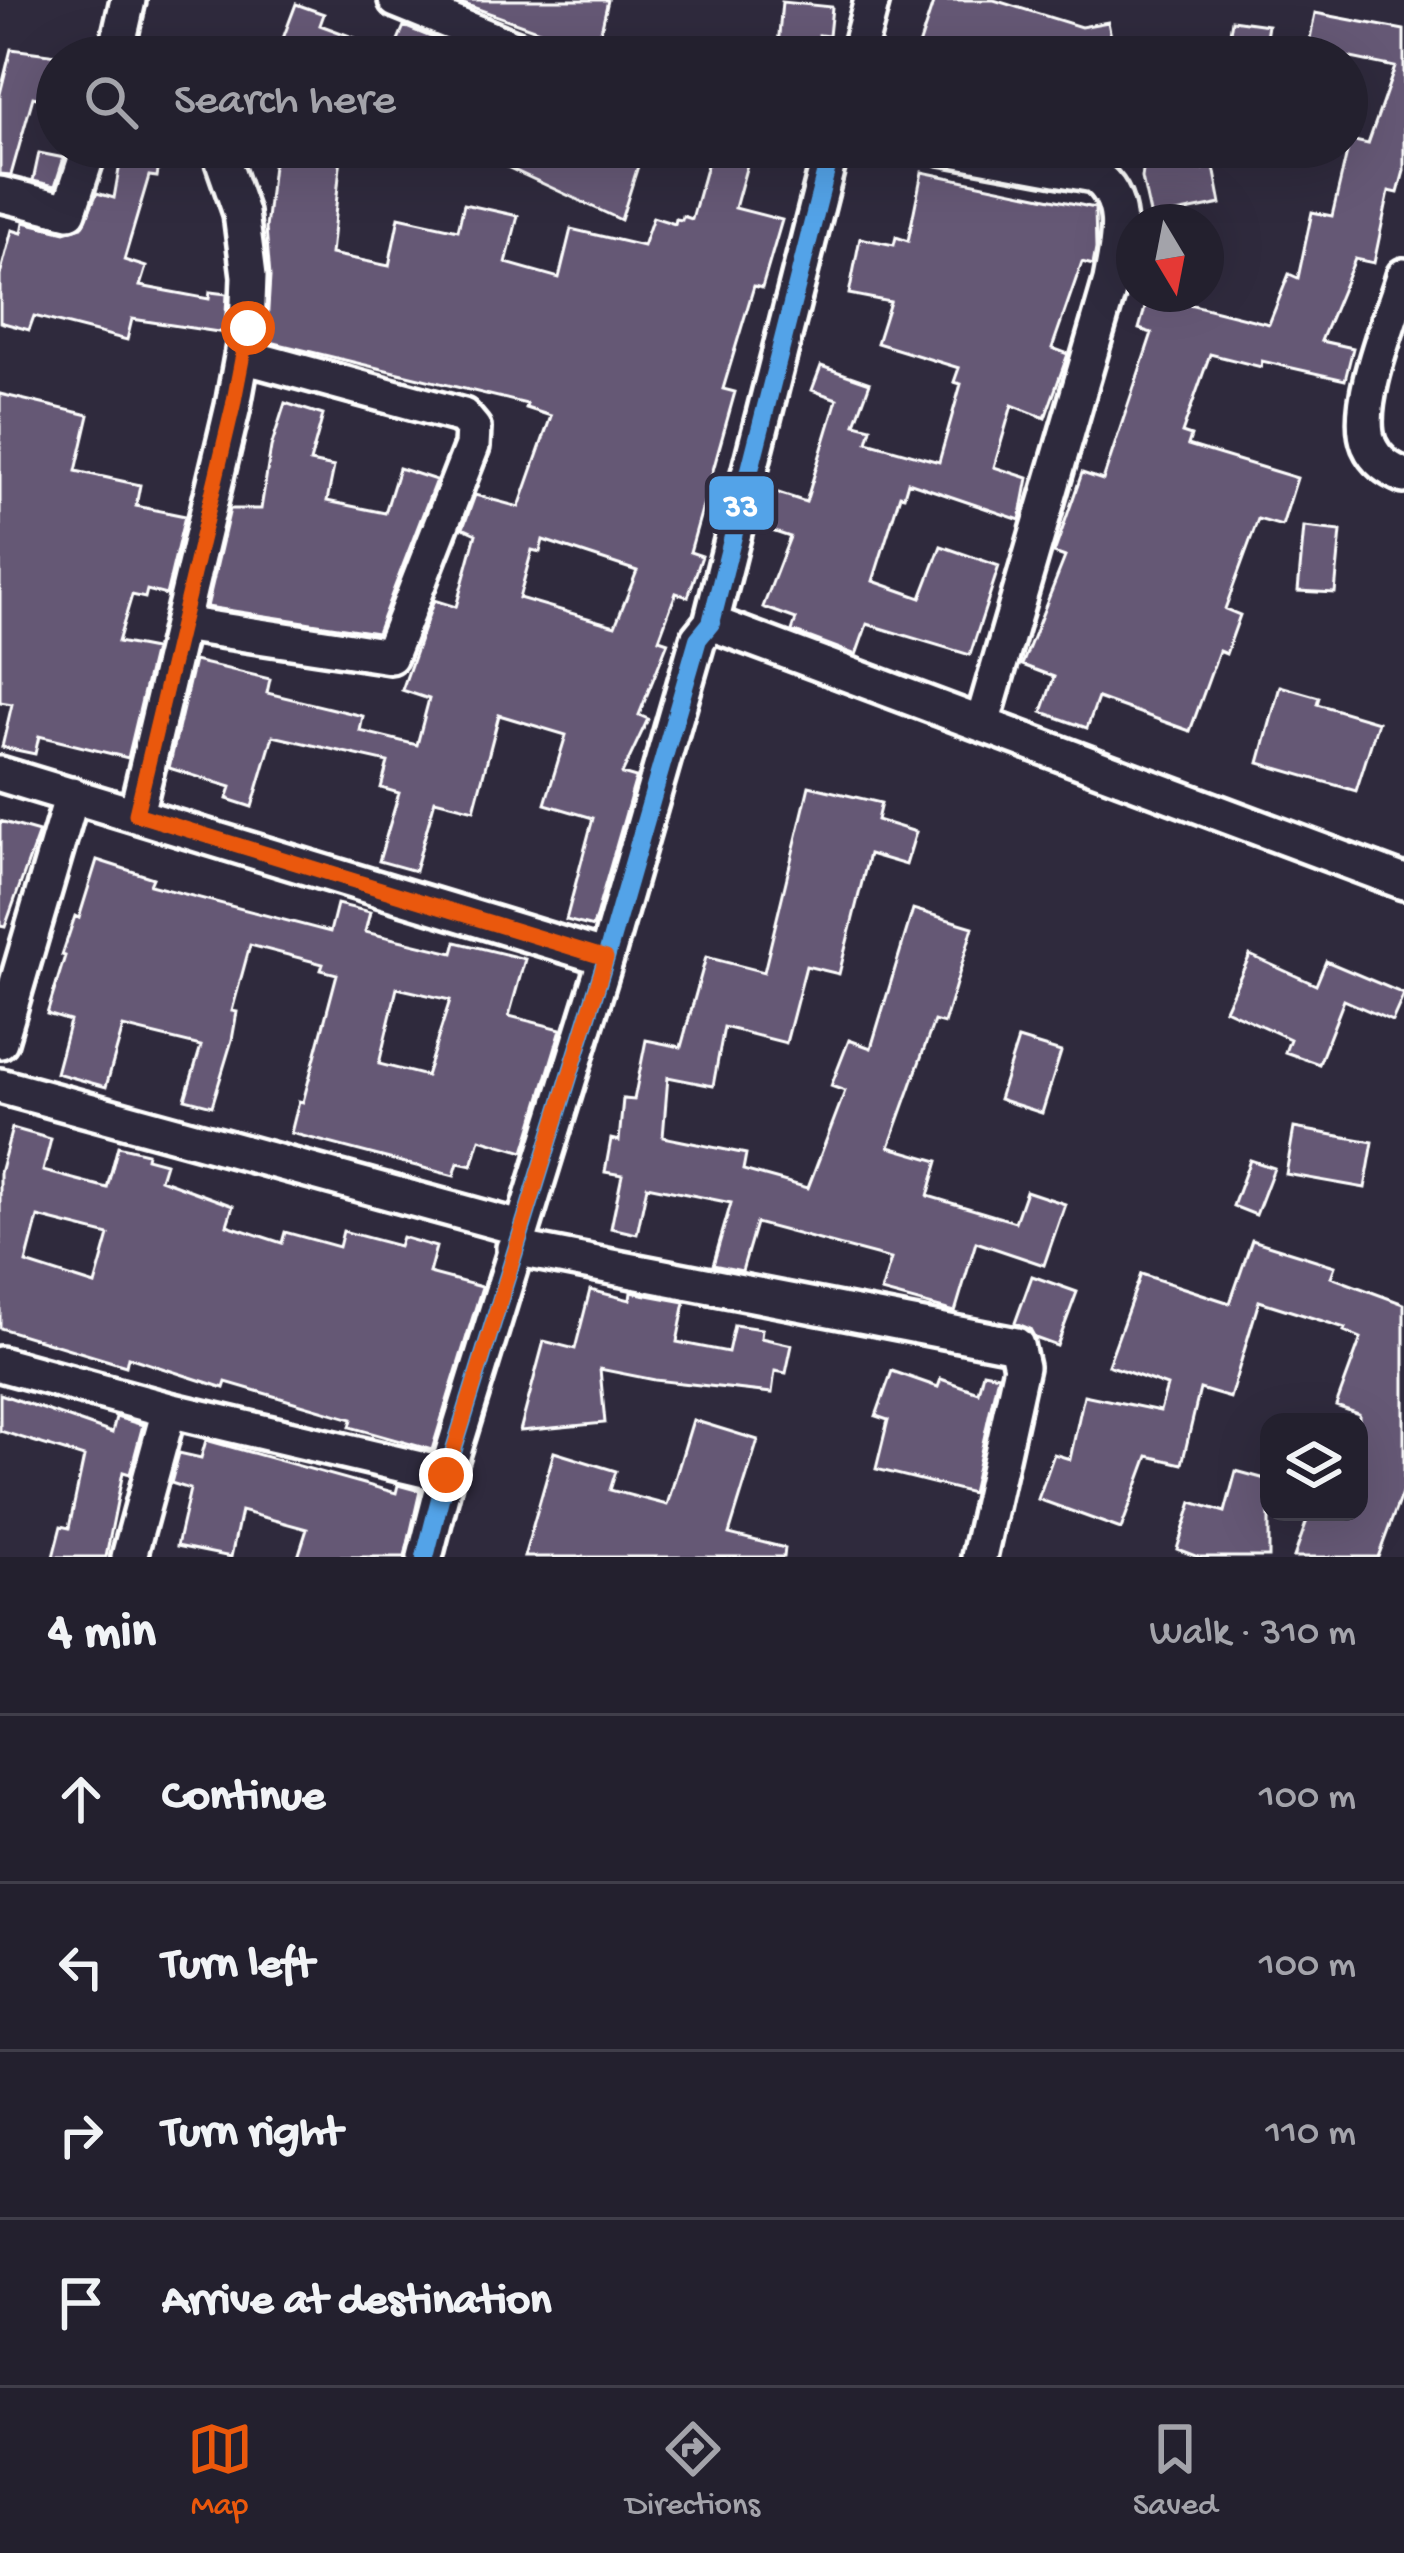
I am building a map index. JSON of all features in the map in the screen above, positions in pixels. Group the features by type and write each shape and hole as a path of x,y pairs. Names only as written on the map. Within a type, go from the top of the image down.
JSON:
{"street":[{"path":"120,36 128,0"},
{"path":"396,0 484,36"},
{"path":"862,36 872,0"},
{"path":"0,194 69,211 83,168"},
{"path":"136,814 248,328 241,213 225,168"},
{"path":"424,1557 704,631 826,168"},
{"path":"982,724 1111,280 1119,222 1117,200 1109,185 1094,175 1056,168"},
{"path":"1404,276 1368,395 1366,437 1378,461 1404,476"},
{"path":"181,624 390,656 472,446 472,428 463,416 243,356"},
{"path":"704,631 982,724 1404,882"},
{"path":"0,774 606,958"},
{"path":"0,1041 72,795"},
{"path":"0,1085 517,1238 1016,1345 1021,1366 979,1557"},
{"path":"0,1364 169,1410 446,1475"},
{"path":"129,1557 169,1410"}],"building":[{"path":"608,0 600,36 542,32 461,3"},
{"path":"934,0 994,0 1081,27 1108,22 1111,36 922,36"},
{"path":"782,2 832,7 829,36 779,36"},
{"path":"296,4 324,14 320,25 350,36 284,36"},
{"path":"1315,13 1404,30 1404,171 1398,193 1389,191 1374,263 1355,259 1321,341 1353,348 1345,380 1210,354 1182,433 1191,436 1188,445 1297,478 1282,526 1258,519 1225,609 1240,615 1226,654 1219,651 1190,731 1098,698 1087,728 1042,712 1054,677 1022,665 1065,557 1054,553 1082,473 1103,480 1152,333 1139,329 1144,312 1221,312 1269,324 1289,274 1298,278 1312,212 1332,216 1343,168 1368,168 1368,144 1395,67 1368,61 1368,36 1311,36"},
{"path":"1232,20 1268,25 1266,36 1229,36"},
{"path":"404,26 429,36 400,36"},
{"path":"11,49 36,52 36,98 11,175 0,174 0,94"},
{"path":"36,167 61,168 55,186 33,181"},
{"path":"119,168 158,168 157,177 149,176 124,260 146,267 140,286 209,299 210,292 227,294 225,333 132,319 127,340 34,316 29,330 0,322 0,275 12,230 22,233 24,222 65,232 82,227 97,193 114,198"},
{"path":"273,168 340,168 331,254 389,266 399,217 458,230 464,204 518,216 506,263 559,278 571,229 643,246 653,217 675,224 683,216 692,219 706,168 746,168 735,208 782,220 762,288 754,286 723,389 735,392 690,552 702,556 688,597 676,593 659,639 668,642 639,715 648,719 622,774 636,778 593,927 566,920 593,818 545,804 566,735 499,715 474,810 435,800 415,871 379,861 399,793 381,788 388,762 273,736 252,807 227,799 231,787 169,768 194,661 270,679 267,693 363,716 360,731 417,745 429,699 402,690 434,600 456,607 476,534 463,528 475,495 519,507 551,416 526,408 527,404 266,341 270,277 266,228","holes":["543,540 637,571 615,626 519,598 532,550 540,552"]},
{"path":"509,168 637,168 621,220"},
{"path":"1143,168 1214,168 1221,204 1148,204"},
{"path":"922,172 1095,208 1096,249 1093,265 1082,262 1052,348 1068,354 1045,418 1012,405 994,467 1028,478 1020,520 908,482 873,581 921,598 941,546 999,566 970,655 867,624 856,655 792,631 796,619 763,607 790,537 763,528 775,492 806,502 837,399 812,390 821,366 870,383 855,424 871,428 867,442 939,462 961,384 954,382 959,368 877,343 890,302 849,294 860,238 894,245 896,237 908,241"},
{"path":"0,394 89,415 76,471 140,485 136,506 185,516 166,595 147,590 145,598 132,595 118,642 154,649 128,758 39,736 35,754 2,747 12,704 0,702"},
{"path":"285,403 323,415 310,462 334,467 327,501 385,513 399,468 436,480 377,633 207,607 230,509 261,509 271,447"},
{"path":"1304,527 1341,531 1335,593 1298,591"},
{"path":"1280,686 1319,697 1317,704 1378,722 1356,791 1259,763"},
{"path":"809,786 881,803 877,820 916,832 906,865 869,854 839,974 806,966 786,1043 724,1027 713,1086 668,1077 663,1137 746,1154 743,1170 808,1188 845,1091 831,1086 849,1040 871,1048 913,909 973,927 944,1024 934,1021 889,1147 938,1161 928,1196 1015,1222 1026,1191 1065,1204 1044,1265 976,1242 955,1312 881,1292 891,1259 756,1223 742,1271 713,1265 731,1203 647,1186 637,1234 611,1228 622,1175 605,1172 611,1139 619,1141 623,1099 634,1100 646,1040 681,1047 706,957 764,972"},
{"path":"0,821 39,832 5,927 0,926"},
{"path":"97,860 153,878 150,885 330,932 337,904 370,912 365,932 453,953 456,942 525,959 509,1016 561,1029 524,1152 480,1139 472,1166 458,1163 454,1176 291,1133 337,974 321,970 323,964 250,945 232,1011 237,1012 232,1040 212,1106 185,1099 201,1046 123,1027 106,1087 56,1073 70,1021 47,1014 75,916 79,918","holes":["397,988 450,1000 426,1076 379,1064"]},
{"path":"1250,955 1316,985 1326,961 1404,994 1392,1021 1344,1000 1319,1064 1285,1052 1290,1039 1225,1009"},
{"path":"1018,1039 1061,1052 1042,1113 999,1099"},
{"path":"12,1128 51,1139 43,1171 107,1188 118,1146 147,1153 146,1158 165,1163 160,1179 233,1206 227,1225 282,1243 285,1232 339,1247 343,1231 399,1246 402,1237 436,1247 429,1273 482,1287 432,1450 350,1427 352,1419 226,1382 224,1388 128,1357 126,1366 0,1328 0,1173","holes":["38,1217 109,1235 95,1285 26,1263"]},
{"path":"1294,1128 1373,1142 1365,1188 1286,1174"},
{"path":"1250,1160 1274,1168 1256,1215 1233,1206"},
{"path":"1252,1240 1335,1266 1331,1277 1404,1304 1404,1487 1378,1557 1294,1557 1307,1521 1368,1521 1368,1413 1336,1406 1361,1338 1345,1328 1259,1301 1230,1398 1200,1389 1182,1464 1148,1456 1121,1529 1038,1499 1054,1454 1070,1459 1084,1395 1160,1411 1167,1386 1108,1365 1141,1274 1230,1303"},
{"path":"1032,1276 1077,1292 1057,1346 1015,1323"},
{"path":"590,1290 630,1300 631,1292 685,1302 677,1342 728,1352 734,1325 762,1329 761,1338 792,1345 786,1373 775,1371 772,1393 600,1369 605,1423 520,1431 544,1341 575,1349"},
{"path":"892,1371 938,1387 941,1379 978,1392 983,1372 998,1375 972,1493 876,1469 888,1420 876,1416"},
{"path":"0,1394 112,1433 116,1417 143,1425 130,1474 123,1472 106,1557 53,1557 61,1526 69,1528 84,1457 0,1431"},
{"path":"693,1420 758,1440 729,1534 785,1548 784,1557 524,1557 554,1452 616,1471 610,1490 667,1505"},
{"path":"206,1440 396,1493 398,1485 420,1491 405,1557 298,1557 307,1529 241,1511 231,1557 177,1546 190,1489 171,1483 179,1453 201,1458"},
{"path":"1236,1471 1260,1478 1260,1521 1269,1521 1269,1557 1198,1557 1177,1549 1192,1502 1225,1512"}],"transit line":[{"name":"33","path":"425,1557 698,639 711,623 827,168"}],"route":[{"path":"248,328 136,814 606,958 446,1475"}]}
